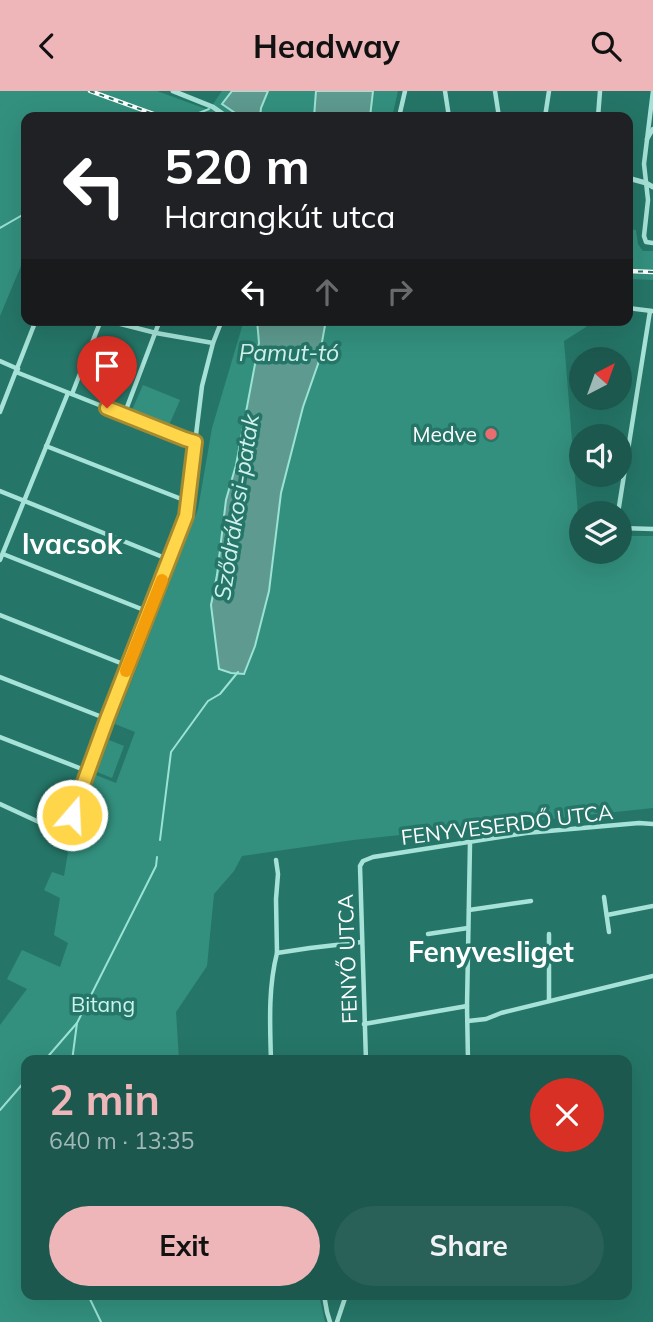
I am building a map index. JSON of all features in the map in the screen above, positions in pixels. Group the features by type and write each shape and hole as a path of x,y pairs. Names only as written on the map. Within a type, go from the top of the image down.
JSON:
{"street":[{"path":"173,91 220,112"},
{"path":"400,112 405,91"},
{"path":"445,91 448,112"},
{"path":"495,91 498,112"},
{"path":"546,112 549,91"},
{"path":"598,112 600,91"},
{"path":"653,91 644,164 648,200 644,236 646,242 653,243"},
{"path":"647,140 653,129"},
{"path":"644,164 653,159"},
{"path":"633,179 653,187"},
{"path":"620,501 652,311 633,309"},
{"path":"0,412 34,326"},
{"path":"0,560 46,446 100,326"},
{"path":"127,326 213,343"},
{"path":"124,415 158,326"},
{"path":"0,804 65,834 186,516 202,386 220,326"},
{"path":"0,361 70,393 195,442"},
{"path":"46,446 189,502"},
{"path":"0,491 170,560"},
{"path":"632,528 653,529"},
{"path":"3,554 149,612"},
{"path":"0,615 128,666"},
{"path":"0,677 107,719"},
{"path":"0,737 87,771"},
{"name":"FENYVESERDŐ UTCA","path":"365,859 526,833 653,824"},
{"path":"468,1055 470,843"},
{"name":"FENYŐ UTCA","path":"365,859 360,866 366,1055"},
{"path":"271,1055 270,1011 277,953 276,860"},
{"path":"604,897 609,932"},
{"path":"469,911 531,901"},
{"path":"607,915 653,906"},
{"path":"428,935 468,928"},
{"path":"549,934 549,1001"},
{"path":"277,953 362,943"},
{"path":"468,1021 486,1019 653,976"},
{"path":"364,1024 467,1006"},
{"path":"325,1300 330,1322"},
{"path":"337,1322 344,1300"}],"green space":[{"path":"0,91 157,91 209,110 222,91 232,91 222,104 234,112 21,112 21,266 0,316"},
{"path":"268,91 316,91 314,112 261,112"},
{"path":"373,91 398,91 393,112 371,112"},
{"path":"633,230 636,230 638,244 643,251 653,251 653,280 633,279"},
{"name":"Bitang","path":"242,326 258,326 259,343 236,465 226,500 211,605 219,669 243,674 255,646 269,591 281,493 303,407 318,364 325,326 586,326 564,341 571,424 569,487 576,487 577,501 569,501 569,564 632,564 632,536 653,536 653,808 353,840 242,856 234,871 214,894 207,966 176,1012 179,1055 21,1055 21,1300 320,1300 325,1322 0,1322 0,1025 27,989 7,979 22,950 60,967 68,943 54,935 60,898 44,890 52,872 64,876 70,841 96,775 116,783 135,732 115,724 198,509 212,428"},
{"path":"143,385 180,400 169,425 132,410"},
{"path":"109,740 124,746 112,778 97,772"}],"water":[{"path":"232,91 268,91 261,112 234,112 222,104"},
{"path":"316,91 373,91 371,112 314,112"},
{"name":"Pamut-tó","path":"258,326 325,326 318,364 303,407 281,493 269,591 255,646 244,674 219,669 211,605 226,500 236,465 259,343"}],"waterway":[{"path":"202,112 209,109"},
{"path":"0,228 21,216"},
{"name":"Sződrákosi-patak","path":"160,840 171,752 208,701 220,694 238,672"},
{"name":"Sződrákosi-patak","path":"49,1055 77,1023 156,866 157,857"},
{"path":"73,1055 77,1023"},
{"name":"Sződrákosi-patak","path":"0,1110 21,1086"},
{"path":"90,1300 101,1322"}],"railway":[{"path":"90,91 148,112"},
{"path":"633,271 653,272"}],"slow traffic":[{"path":"126,671 162,580"}],"place":[{"name":"Medve","path":"491,434"}],"district":[{"name":"Ivacsok","path":"72,543"},
{"name":"Fenyvesliget","path":"491,951"}],"route":[{"path":"72,815 186,516 195,442 107,408"}]}
